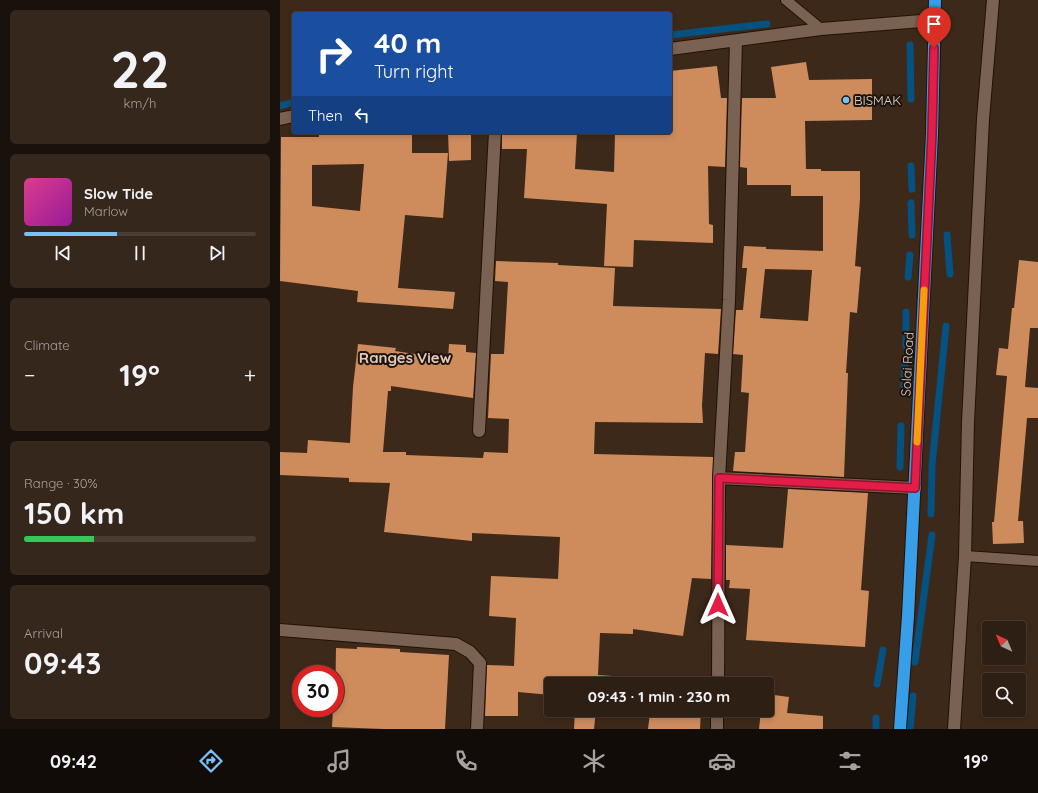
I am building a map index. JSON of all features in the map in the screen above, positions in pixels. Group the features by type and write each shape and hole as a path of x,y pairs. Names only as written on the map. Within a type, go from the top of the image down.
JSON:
{"highway":[{"name":"Solai Road","path":"900,729 915,488 932,134 935,0"}],"street":[{"path":"954,729 965,556 968,422 983,119 993,0"},
{"path":"672,48 736,41 821,29 934,20"},
{"path":"718,677 719,478 730,300 736,41"},
{"path":"280,119 292,116"},
{"path":"479,431 495,134"},
{"path":"719,478 915,488"},
{"path":"280,630 456,644 470,652 480,663 477,729"},
{"path":"717,717 717,729"}],"lane":[{"path":"786,0 821,29"},
{"path":"965,556 1038,561"}],"building":[{"path":"806,62 809,80 872,79 872,120 805,121 806,169 821,169 821,171 860,171 860,199 855,266 861,267 857,313 850,312 846,373 848,373 844,477 733,471 735,452 745,452 749,393 741,392 743,355 733,354 736,310 743,310 747,268 742,268 744,246 766,247 766,249 823,251 823,196 791,196 791,185 747,185 747,168 740,167 742,98 776,98 771,67","holes":["765,269 812,270 808,321 760,318"]},
{"path":"717,66 721,98 727,98 725,167 708,166 709,224 713,225 713,243 634,240 633,267 604,266 607,204 524,198 527,149 502,149 502,134 577,134 575,169 614,172 615,134 672,134 672,71"},
{"path":"319,134 412,134 412,153 448,153 443,218 405,215 398,288 455,292 453,309 357,302 358,291 280,281 281,137 319,137","holes":["364,164 360,211 312,206 312,165"]},
{"path":"448,134 471,134 471,160 449,161"},
{"path":"1019,260 1038,262 1038,328 1030,328 1025,387 1038,388 1038,418 1027,418 1018,521 1023,521 1024,543 993,544 992,522 994,522 1007,376 996,375 999,348 1008,349"},
{"path":"496,261 558,263 558,265 615,268 613,306 721,309 718,354 705,353 702,406 703,423 595,422 594,454 713,457 711,579 692,578 683,636 633,629 633,634 600,633 598,675 627,677 544,677 544,694 518,692 518,716 485,716 487,665 514,666 516,618 489,616 491,576 558,579 560,537 472,533 472,541 384,532 390,483 349,482 349,478 280,475 280,452 307,453 308,440 350,443 353,387 358,344 396,348 395,351 448,359 449,344 466,345 466,352 476,353 473,398 391,386 391,391 388,391 383,452 406,452 406,455 483,458 484,452 508,453 509,419 488,418 491,354 504,354 508,282 495,281"},
{"path":"788,489 868,493 861,590 869,591 865,647 746,640 750,589 729,588 730,580 726,580 726,545 783,548"},
{"path":"357,647 400,649 400,652 449,655 445,729 332,727 333,717 344,717 344,665 336,665 336,648 357,649"},
{"path":"774,695 789,697 787,713 823,716 823,729 759,729 760,717 774,717"},
{"path":"575,717 595,717 594,729 574,729"},
{"path":"650,717 701,717 700,729 648,729"}],"waterway":[{"path":"672,35 767,24"},
{"path":"910,45 911,99"},
{"path":"280,106 292,103"},
{"path":"911,166 912,189"},
{"path":"911,203 912,235"},
{"path":"947,235 950,274"},
{"path":"908,277 910,255"},
{"path":"906,312 906,346"},
{"path":"931,514 932,465 946,326"},
{"path":"904,387 905,363"},
{"path":"900,467 901,426"},
{"path":"915,662 932,535"},
{"path":"877,684 883,650"},
{"path":"910,729 913,696"},
{"path":"876,718 876,729"}],"slow traffic":[{"path":"917,442 924,290"}],"place":[{"name":"BISMAK","path":"846,100"}],"district":[{"name":"Ranges View","path":"405,357"}],"route":[{"path":"718,605 719,478 915,488 932,134 934,48"}]}
